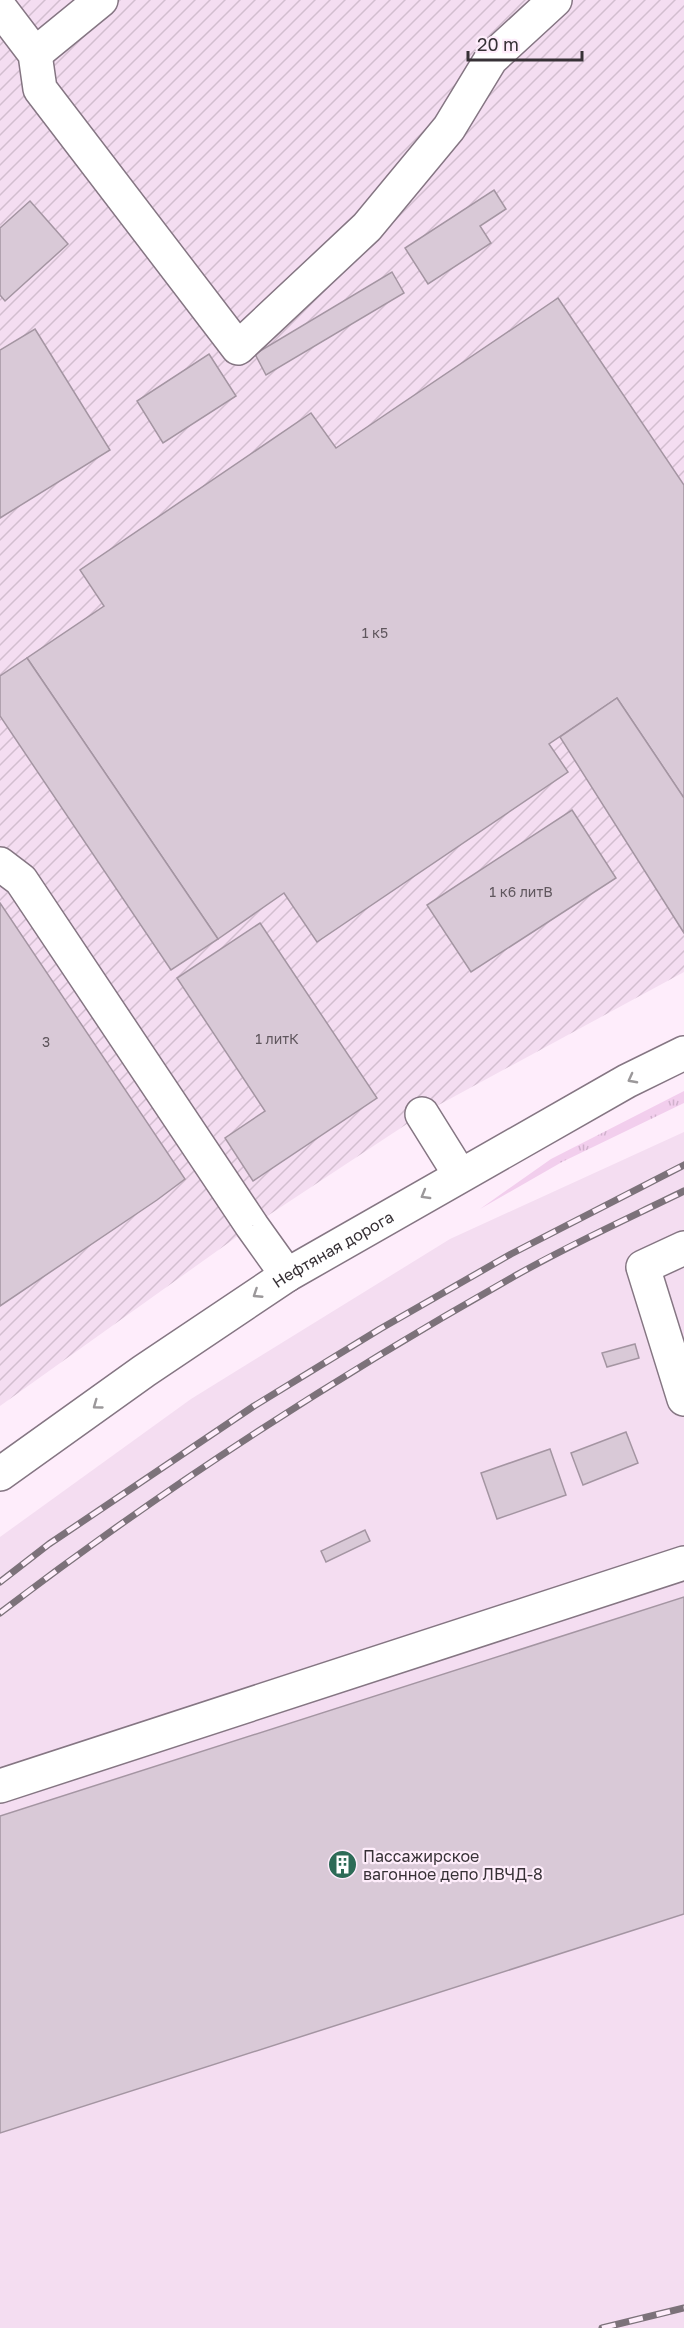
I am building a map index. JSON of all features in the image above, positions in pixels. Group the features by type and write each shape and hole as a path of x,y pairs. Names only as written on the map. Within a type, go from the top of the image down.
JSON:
{"street":[{"path":"35,54 101,0"},
{"path":"0,8 35,54 40,89 238,348 367,227 449,128 491,59 555,0"},
{"path":"0,864 21,880 287,1275"},
{"name":"Нефтяная дорога","path":"0,1474 144,1371 287,1275 460,1175 684,1053"},
{"path":"422,1114 460,1175"},
{"path":"684,1248 643,1267 684,1399"},
{"path":"0,1786 684,1563"}],"shaded area":[{"path":"0,0 684,0 684,972 422,1114 252,1226 0,1406"},
{"path":"684,1132 684,2328 0,2328 0,1537 191,1399 450,1239"}],"green space":[{"path":"684,1091 684,1103 562,1162 480,1209 551,1159"}],"building":[{"path":"494,190 506,209 480,226 491,243 428,284 405,248"},
{"path":"30,201 68,244 5,301 0,295 0,228"},
{"path":"392,272 404,293 266,375 255,354"},
{"path":"558,298 684,485 684,798 617,698 549,744 568,772 317,942 284,893 218,939 27,658 104,606 80,570 311,413 336,448"},
{"path":"35,329 110,450 0,518 0,350"},
{"path":"209,354 236,396 163,443 137,401"},
{"path":"27,658 218,939 171,970 0,716 0,676"},
{"path":"617,698 684,798 684,933 560,737"},
{"path":"572,810 616,878 471,972 427,905"},
{"path":"0,903 185,1179 0,1306"},
{"path":"260,923 377,1098 253,1181 225,1138 265,1111 177,978"},
{"path":"635,1344 639,1358 607,1367 602,1353"},
{"path":"626,1432 638,1463 583,1485 571,1453"},
{"path":"550,1449 566,1495 497,1519 481,1473"},
{"path":"365,1530 370,1541 326,1562 321,1551"},
{"name":"Пассажирское вагонное депо ЛВЧД-8","path":"684,1597 684,1914 0,2133 0,1816"}],"railway":[{"path":"0,1582 49,1544 254,1406 380,1329 511,1254 684,1165"},
{"path":"0,1613 61,1567 187,1479 381,1354 534,1265 684,1191"},
{"path":"602,2328 684,2308"}],"place":[{"name":"Пассажирское вагонное депо ЛВЧД-8","path":"342,1865"}]}
